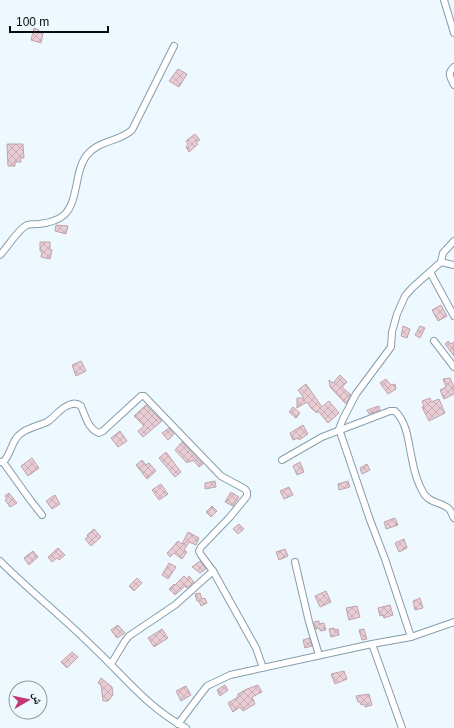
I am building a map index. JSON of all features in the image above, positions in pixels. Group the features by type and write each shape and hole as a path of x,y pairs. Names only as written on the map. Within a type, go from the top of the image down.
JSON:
{"street":[{"path":"444,0 454,33"},
{"path":"0,255 22,228 28,224 44,224 57,220 66,214 72,203 82,162 96,147 106,141 126,135 132,130 174,46"},
{"path":"454,67 450,70 449,74 454,84"},
{"path":"411,638 339,429 356,394 390,347 397,314 405,296 441,262 443,253 454,241"},
{"path":"441,262 454,265"},
{"path":"430,272 454,316"},
{"path":"434,341 454,367"},
{"path":"42,515 2,462 6,459 18,436 24,431 48,421 67,405 73,404 78,404 81,406 90,427 98,433 103,431 141,396 144,396 221,476 245,489 247,492 247,496 230,517 201,547 199,551 200,555 213,571 256,648 263,668"},
{"path":"282,460 339,429 390,411 396,412 407,430 412,460 419,484 424,494 430,500 446,506 454,518"},
{"path":"0,561 111,664 138,693 155,708 186,728"},
{"path":"295,562 309,622 319,655"},
{"path":"111,664 129,636 175,605 213,571"},
{"path":"178,724 207,686 230,675 372,644 411,638 454,622"},
{"path":"372,644 402,728"}],"building":[{"path":"34,28 43,33 41,43 31,40"},
{"path":"178,69 187,74 179,87 169,81"},
{"path":"195,134 200,140 196,142 198,144 189,152 186,147 188,144 186,141"},
{"path":"7,144 23,144 24,158 20,158 21,162 15,162 15,166 8,166"},
{"path":"56,225 68,226 66,234 55,231"},
{"path":"40,242 50,242 50,250 52,250 50,259 41,257 42,251 40,251"},
{"path":"441,305 447,316 438,321 432,310"},
{"path":"403,326 410,329 407,338 401,336"},
{"path":"420,326 425,328 420,338 415,335"},
{"path":"448,341 451,344 454,342 454,356 445,344"},
{"path":"81,361 86,371 76,376 72,365"},
{"path":"340,375 347,382 342,387 351,395 346,404 330,387 329,380 333,383"},
{"path":"450,378 454,387 454,394 444,399 440,390 446,387 443,379"},
{"path":"386,379 391,385 395,384 396,389 388,394 380,383"},
{"path":"306,384 322,407 329,401 339,413 328,423 318,411 317,413 311,408 307,402 297,408 297,398 304,398 298,390"},
{"path":"430,398 431,402 439,399 445,413 429,421 422,407 424,406 422,401"},
{"path":"146,405 162,421 143,437 138,431 144,426 134,416"},
{"path":"379,406 380,410 369,414 367,410"},
{"path":"293,407 300,413 296,418 289,412"},
{"path":"303,425 308,434 299,440 298,438 293,440 290,433"},
{"path":"169,428 174,434 168,440 162,433"},
{"path":"120,431 127,441 118,447 111,438"},
{"path":"182,442 203,464 199,467 193,460 187,463 175,450"},
{"path":"166,452 181,472 175,477 159,458"},
{"path":"32,458 39,468 28,476 21,466"},
{"path":"142,460 146,465 149,463 156,471 147,479 136,465"},
{"path":"300,462 304,472 297,475 293,466"},
{"path":"367,464 370,470 362,474 360,468"},
{"path":"215,481 216,487 205,489 205,483"},
{"path":"348,481 350,487 339,490 338,484"},
{"path":"161,484 168,494 159,500 152,490"},
{"path":"289,487 293,495 284,499 280,491"},
{"path":"231,492 239,497 233,506 225,502"},
{"path":"9,493 17,503 10,507 5,500 7,499 5,496"},
{"path":"55,495 60,504 52,509 46,501"},
{"path":"212,506 217,511 211,517 206,512"},
{"path":"395,518 398,525 386,529 384,522"},
{"path":"239,524 244,529 238,534 233,529"},
{"path":"94,529 101,537 91,546 85,539"},
{"path":"188,532 199,538 196,545 189,542 184,550 187,552 182,559 174,553 170,557 167,553 178,541 182,544"},
{"path":"404,539 407,548 399,552 395,543"},
{"path":"58,548 65,555 59,560 57,558 52,562 48,557"},
{"path":"285,549 288,556 279,560 276,552"},
{"path":"33,551 38,557 29,565 24,558"},
{"path":"200,561 206,569 200,573 192,567"},
{"path":"169,563 176,567 168,579 162,575"},
{"path":"184,576 187,579 189,576 194,582 187,588 185,586 175,595 169,589"},
{"path":"137,578 142,583 134,591 129,586"},
{"path":"326,591 331,602 320,607 315,596"},
{"path":"200,593 202,599 205,598 207,603 201,606 199,601 197,601 195,594"},
{"path":"420,598 423,608 415,610 413,601"},
{"path":"390,605 393,615 384,618 383,615 380,616 378,608"},
{"path":"357,606 360,617 349,620 346,608"},
{"path":"319,621 319,624 324,623 326,630 320,631 320,628 316,629 314,622"},
{"path":"118,625 125,633 117,638 111,630"},
{"path":"334,628 335,630 338,629 339,635 331,637 329,629"},
{"path":"162,629 168,638 154,647 148,638"},
{"path":"364,629 367,639 362,640 359,630"},
{"path":"309,638 312,646 305,648 303,640"},
{"path":"72,652 78,657 67,668 61,662"},
{"path":"344,671 347,679 335,684 331,674"},
{"path":"101,678 112,687 113,695 108,701 103,701 101,685 98,683"},
{"path":"225,685 228,690 220,696 217,690"},
{"path":"258,685 262,692 252,697 255,704 243,711 240,707 233,712 228,703 238,697 238,694"},
{"path":"186,686 191,695 181,701 176,691"},
{"path":"369,694 372,705 365,707 365,704 361,705 360,702 358,702 356,696"}]}
